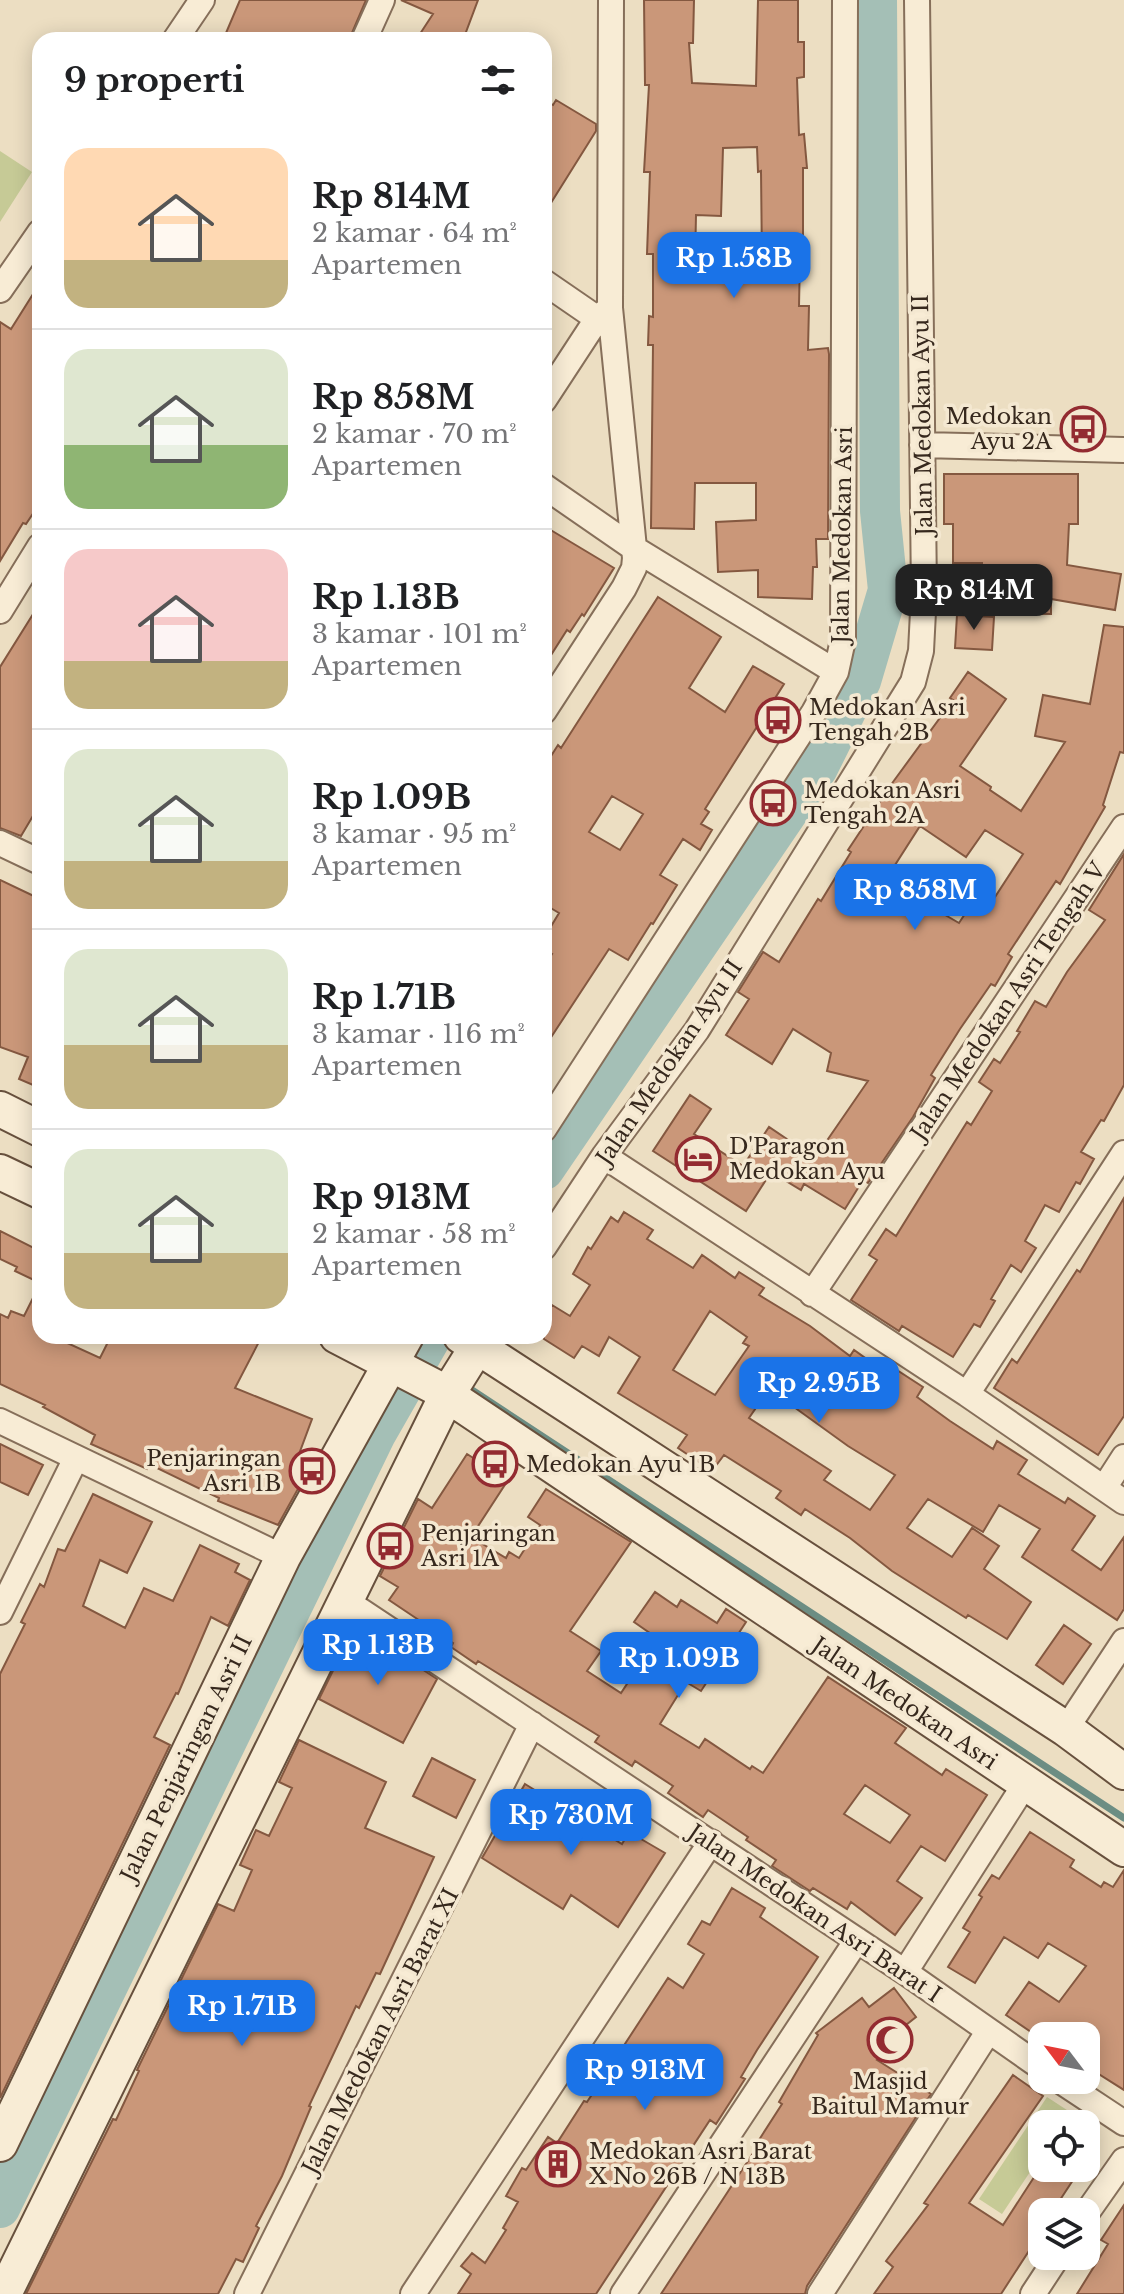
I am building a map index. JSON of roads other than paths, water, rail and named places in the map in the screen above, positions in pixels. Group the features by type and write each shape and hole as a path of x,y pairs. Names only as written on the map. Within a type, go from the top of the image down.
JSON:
{"street":[{"path":"183,32 202,0"},
{"path":"368,32 382,0"},
{"path":"552,699 634,568 635,549 607,319 611,0"},
{"name":"Jalan Medokan Asri","path":"552,1110 814,712 836,672 843,640 845,0"},
{"name":"Jalan Medokan Ayu II","path":"552,1235 604,1156 697,1030 913,682 921,651 924,592 917,0"},
{"path":"0,290 8,265 32,240"},
{"path":"552,287 607,319"},
{"path":"552,390 607,319"},
{"path":"922,445 1124,450"},
{"path":"552,492 635,549 836,672"},
{"path":"0,611 32,559"},
{"name":"Jalan Medokan Asri Tengah V","path":"812,1294 1124,827"},
{"path":"0,843 32,857"},
{"path":"0,1109 32,1125"},
{"path":"967,1394 1124,1153"},
{"path":"604,1156 967,1394 1124,1502"},
{"path":"0,1172 32,1187"},
{"name":"Jalan Medokan Asri","path":"363,1344 398,1355 442,1391 1124,1849"},
{"path":"4,2294 346,1601 442,1391 471,1344"},
{"path":"479,1344 1066,1729 1124,1772"},
{"name":"Jalan Penjaringan Asri II","path":"0,2144 283,1557 398,1355"},
{"path":"0,1421 283,1557"},
{"path":"1104,1488 1124,1457"},
{"path":"0,1612 76,1458"},
{"name":"Jalan Medokan Asri Barat I","path":"346,1601 905,1972 1028,2059"},
{"path":"1066,1729 1124,1641"},
{"name":"Jalan Medokan Asri Barat XI","path":"247,2294 532,1724"},
{"path":"905,1972 1025,1784"},
{"path":"413,2294 711,1842"},
{"path":"623,2294 857,1940"},
{"path":"820,2294 988,2032"},
{"path":"1080,2094 1124,2123"},
{"path":"1097,2198 1124,2160"},
{"path":"1033,2294 1049,2270"}],"waterway":[{"path":"552,1158 818,768 861,681 888,590 880,511 877,0"},
{"path":"0,2208 376,1434 427,1344"},
{"path":"472,1390 1124,1818"}],"place":[{"name":"Medokan Ayu 2A","path":"1083,429"},
{"name":"Medokan Asri Tengah 2B","path":"778,720"},
{"name":"Medokan Asri Tengah 2A","path":"773,803"},
{"name":"D'Paragon Medokan Ayu","path":"698,1159"},
{"name":"Medokan Ayu 1B","path":"495,1464"},
{"name":"Penjaringan Asri 1B","path":"312,1471"},
{"name":"Penjaringan Asri 1A","path":"390,1546"},
{"name":"Masjid Baitul Mamur","path":"890,2040"},
{"name":"Medokan Asri Barat X No 26B / N 13B","path":"558,2164"}]}
